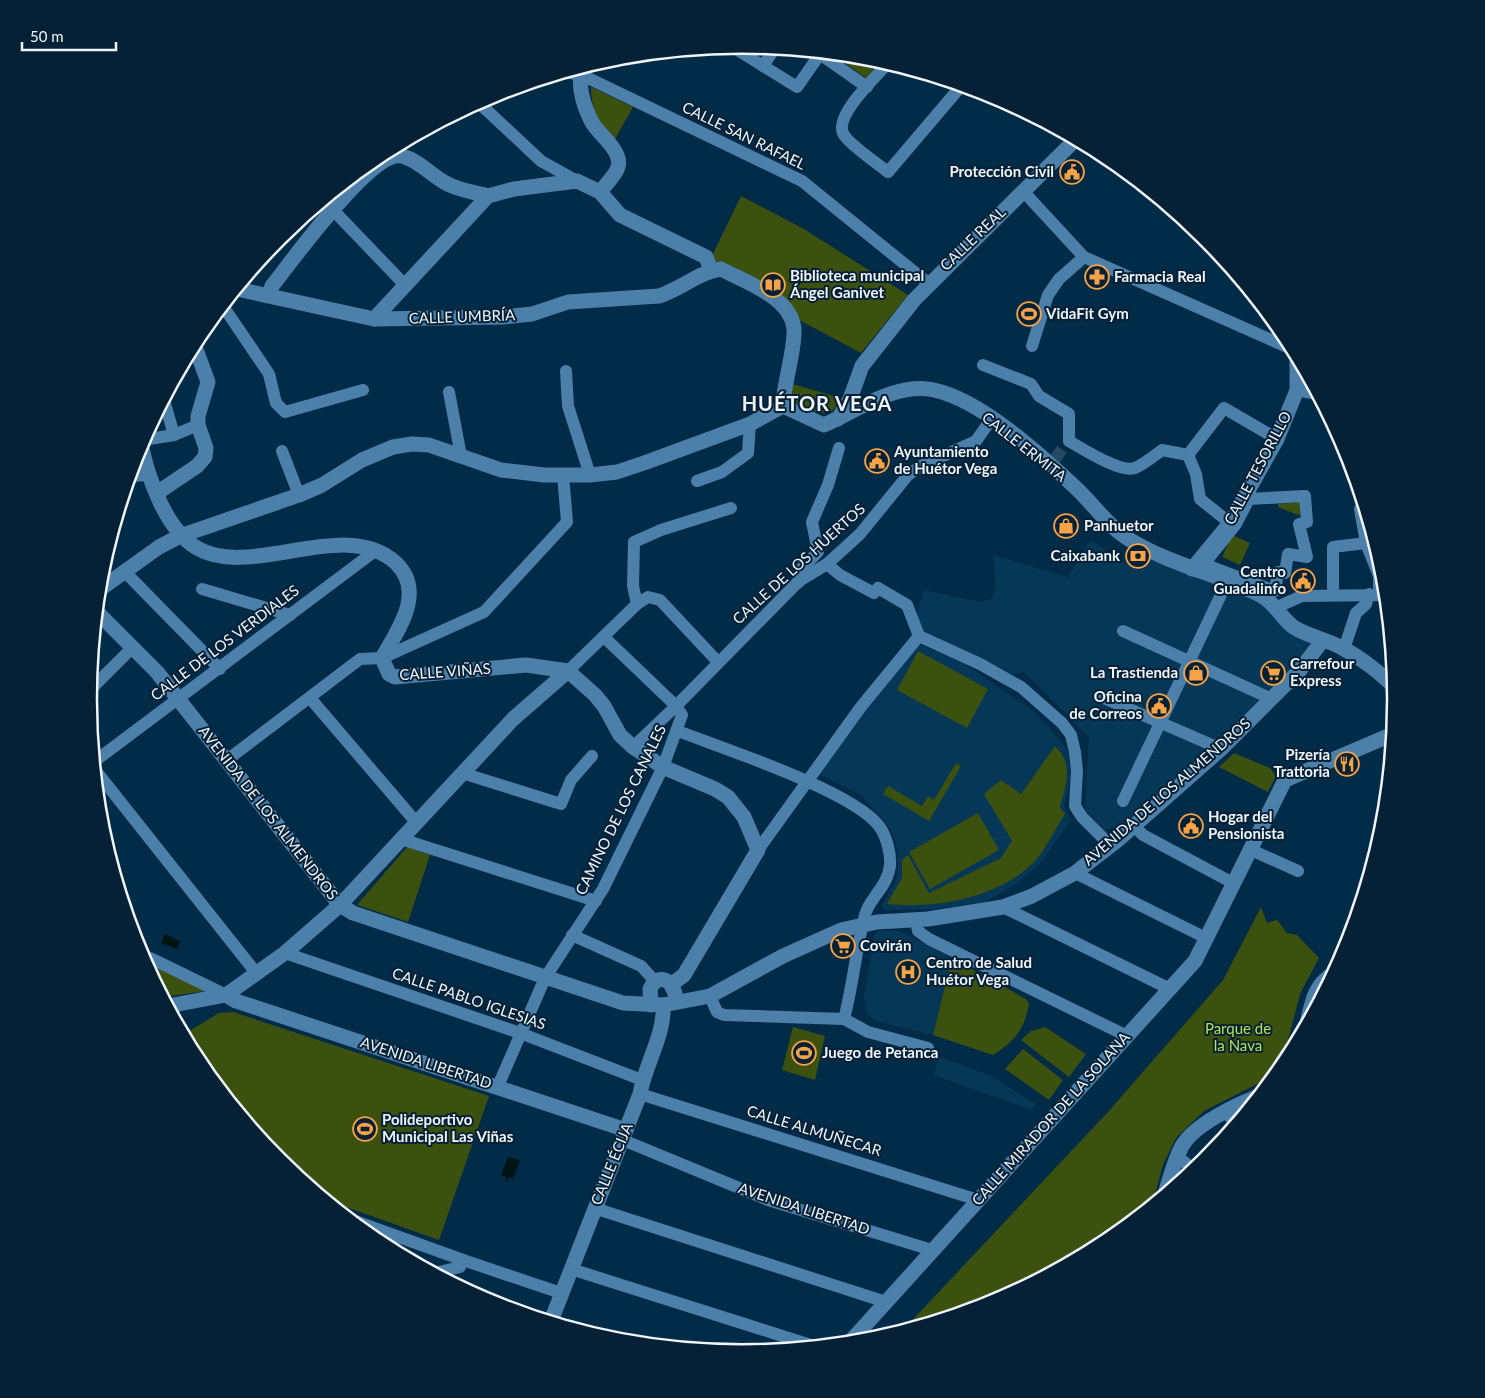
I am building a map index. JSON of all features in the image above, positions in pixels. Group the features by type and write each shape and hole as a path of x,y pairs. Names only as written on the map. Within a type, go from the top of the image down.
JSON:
{"street":[{"path":"744,54 797,87 817,58"},
{"path":"763,66 771,55"},
{"path":"827,59 867,87"},
{"path":"882,69 846,111 841,124 844,135 888,172 957,91"},
{"name":"CALLE SAN RAFAEL","path":"582,74 802,181 928,283"},
{"path":"578,75 583,101 593,124 618,157 618,167 600,192"},
{"path":"108,584 159,547 180,536 299,495 322,485 362,460 393,447 412,444 429,445 501,470 563,475 590,475 617,472 750,424 782,406 784,384 795,332 788,311 776,298 721,269 711,270 706,258 620,215 600,192 541,161 484,108"},
{"name":"CALLE REAL","path":"782,406 824,424 838,419 855,404 862,366 928,283 1023,191 1068,142"},
{"path":"390,159 399,155 410,158 445,184 488,196 514,189 577,181"},
{"path":"270,295 272,286 358,181"},
{"path":"1023,191 1084,257 1281,344"},
{"path":"374,319 488,196"},
{"path":"333,210 405,285"},
{"path":"1032,346 1048,295 1059,279 1084,257"},
{"name":"CALLE UMBRÍA","path":"244,290 374,319 503,318 532,314 568,302 659,296 673,291 711,270"},
{"path":"227,312 269,374 276,403 285,412 363,390"},
{"path":"157,493 197,466 205,457 206,448 198,424 198,416 208,382 198,354"},
{"path":"983,365 1031,384 1039,396 1068,414 1067,443 1103,460 1126,468 1135,468 1162,450 1188,455"},
{"name":"CALLE TESORILLO","path":"1198,566 1230,523 1277,439 1297,390 1297,370"},
{"path":"566,372 568,406 590,475"},
{"name":"CALLE ERMITA","path":"855,404 899,390 918,388 951,395 992,418 1053,462 1126,537 1198,566 1227,582 1260,595 1277,607 1287,622 1296,628 1344,649 1387,682"},
{"path":"1297,390 1310,393"},
{"path":"449,392 461,456"},
{"path":"1188,455 1224,408 1277,439"},
{"path":"167,409 174,435"},
{"name":"CALLE DE LOS HUERTOS","path":"633,747 798,583 827,564 873,520 908,475 921,466 976,441 992,418"},
{"path":"152,438 174,435 198,424"},
{"path":"696,481 722,472 748,453 750,424"},
{"path":"798,583 801,569 818,552 812,522 828,485 839,448"},
{"path":"282,451 299,495"},
{"path":"1188,455 1196,474 1200,499 1230,523"},
{"name":"CALLE VIÑAS","path":"144,457 148,475 180,536 198,548 214,555 238,557 345,545 375,551 391,558 402,569 408,580 410,595 406,615 382,658 385,669 395,677 526,665 568,671"},
{"path":"137,476 148,475"},
{"path":"227,760 360,659 382,658 484,612 568,522 563,475"},
{"path":"1305,496 1307,522 1299,524 1306,557 1288,554 1285,573 1278,572 1275,591 1198,566 1236,524 1250,499 1305,496"},
{"path":"637,604 633,586 634,542 661,530 730,508"},
{"path":"1361,516 1366,543 1371,557"},
{"path":"1333,595 1333,547 1366,543"},
{"name":"CALLE DE LOS VERDIALES","path":"101,757 375,551"},
{"path":"827,564 840,575 874,593 878,588 907,605 919,636 980,664 1021,688 1062,723 1071,736 1076,752 1075,806 1082,817 1110,846"},
{"path":"125,572 220,669"},
{"path":"1123,801 1162,724 1227,582"},
{"path":"202,589 290,615"},
{"path":"1277,607 1302,596 1378,594"},
{"path":"1344,649 1356,612 1378,594"},
{"path":"175,1005 226,995 284,953 340,905 513,719 568,671 637,604 648,597 660,600 718,662"},
{"name":"AVENIDA DE LOS ALMENDROS","path":"103,617 134,647 178,699 340,905 353,913 623,1003 663,1004 710,996 783,956 841,930 864,924 916,920 1003,907 1032,896 1075,873 1134,826 1221,749 1300,670 1323,640"},
{"path":"1123,631 1272,699"},
{"path":"672,984 663,979 655,981 650,989 663,1004 672,984 684,975 758,850 805,782 860,708 919,636"},
{"path":"604,637 676,706"},
{"path":"98,679 134,647"},
{"path":"568,671 595,695 604,706 620,735 633,747 663,767 715,789 728,797 744,817 758,850"},
{"path":"310,698 416,822"},
{"path":"1104,698 1221,749"},
{"name":"CAMINO DE LOS CANALES","path":"498,1086 545,978 572,935 596,902 663,767 682,716 676,706"},
{"path":"678,731 826,790 861,811 878,826 888,846 890,865 883,887 865,914 844,1019"},
{"name":"CALLE MIRADOR DE LA SOLANA","path":"856,1334 1195,961 1249,849 1285,780 1386,737"},
{"path":"462,773 560,804 571,780 592,756"},
{"path":"103,779 257,974"},
{"path":"1134,826 1143,835 1233,882"},
{"path":"401,839 596,902"},
{"path":"1249,849 1298,871"},
{"path":"1075,873 1206,938"},
{"path":"1003,907 1170,989"},
{"path":"916,920 918,931 929,939 1127,1036"},
{"path":"572,935 641,966 655,981"},
{"name":"CALLE PABLO IGLESIAS","path":"284,953 520,1033 641,1087"},
{"name":"AVENIDA LIBERTAD","path":"152,959 236,1001 498,1086 625,1135 768,1200 932,1250"},
{"path":"1313,1000 1315,990 1322,983"},
{"path":"710,996 717,1012 724,1015 844,1019 868,1032 928,1048"},
{"name":"CALLE ÉCIJA","path":"553,1315 594,1208 625,1135 663,1023 663,1004"},
{"name":"CALLE ALMUÑECAR","path":"641,1087 978,1200"},
{"path":"1169,1183 1182,1145 1198,1130 1224,1112 1246,1102"},
{"path":"1224,1112 1232,1119"},
{"path":"1178,1157 1188,1165"},
{"path":"594,1208 886,1302"},
{"path":"372,1227 561,1293"},
{"path":"444,1271 460,1267 463,1260"},
{"path":"571,1269 800,1342"}],"shaded area":[{"path":"1090,540 1128,565 1136,551 1253,596 1308,640 1310,650 1207,751 1125,825 1104,830 1085,809 1089,737 1024,672 1011,675 921,632 915,619 924,590 981,602 991,599 996,588 993,555 1068,577"},
{"path":"919,644 960,661 1033,710 1062,742 1069,756 1070,778 1064,807 1071,819 1040,864 1014,885 985,902 933,909 885,910 881,907 897,878 898,864 897,846 890,828 861,795 817,773 852,724"},
{"name":"Centro de Salud Huétor Vega","path":"878,931 900,931 952,958 933,1035 876,1021 867,1014 864,998 874,935"},
{"path":"165,934 180,941 177,949 161,943"},
{"path":"939,1057 989,1075 1036,1104 1031,1110 934,1075"},
{"path":"508,1157 520,1160 513,1179 509,1177 508,1181 505,1180 506,1177 501,1175"}],"green space":[{"path":"843,62 875,68 866,78"},
{"path":"591,87 633,107 615,139 604,128 597,116 592,102"},
{"path":"741,196 804,229 908,295 861,353 801,321 777,298 711,258"},
{"path":"789,383 837,397 836,406 827,413 819,413 804,408 792,400"},
{"path":"1302,502 1303,513 1298,515 1278,507 1278,504"},
{"path":"1232,535 1250,543 1240,565 1222,557"},
{"path":"918,651 988,689 967,728 897,690"},
{"path":"1055,746 1065,760 1067,767 1066,783 1060,807 1065,814 1034,862 1020,874 1003,884 965,898 925,905 887,904 902,878 902,860 908,855 929,893 1001,858 1012,841 984,794 1001,780 1021,794"},
{"path":"1234,753 1270,768 1276,776 1268,792 1219,767"},
{"path":"956,763 961,766 929,821 883,794 888,786 922,806 928,796 934,800"},
{"path":"978,813 999,850 930,889 909,852"},
{"path":"407,847 430,855 408,922 357,905"},
{"name":"Parque de la Nava","path":"1261,907 1267,923 1277,920 1287,933 1297,935 1319,958 1300,994 1287,1044 1279,1057 1261,1082 1204,1111 1176,1138 1163,1165 1155,1195 1101,1236 1028,1278 950,1310 911,1322 1108,1112 1223,980"},
{"path":"952,958 1026,999 1029,1004 1018,1034 993,1055 933,1035"},
{"path":"156,967 206,991 170,996"},
{"name":"Polideportivo Municipal Las Viñas","path":"233,1012 489,1096 439,1240 344,1206 286,1155 231,1092 189,1031 219,1013"},
{"name":"Juego de Petanca","path":"793,1027 825,1036 815,1080 782,1070"},
{"path":"1045,1027 1086,1054 1069,1077 1021,1040 1031,1031"},
{"path":"1023,1049 1063,1080 1049,1100 1005,1069"}],"tunnel":[{"path":"1055,459 1065,445"}],"place":[{"name":"Protección Civil","path":"1072,172"},
{"name":"Farmacia Real","path":"1097,277"},
{"name":"Biblioteca municipal Ángel Ganivet","path":"773,285"},
{"name":"VidaFit Gym","path":"1029,314"},
{"name":"Ayuntamiento de Huétor Vega","path":"877,461"},
{"name":"Panhuetor","path":"1066,526"},
{"name":"Caixabank","path":"1138,556"},
{"name":"Centro Guadalinfo","path":"1303,581"},
{"name":"La Trastienda","path":"1196,673"},
{"name":"Carrefour Express","path":"1273,673"},
{"name":"Oficina de Correos","path":"1159,706"},
{"name":"Pizería Trattoria","path":"1347,764"},
{"name":"Hogar del Pensionista","path":"1191,826"},
{"name":"Covirán","path":"843,946"},
{"name":"Centro de Salud Huétor Vega","path":"908,972"},
{"name":"Juego de Petanca","path":"804,1053"},
{"name":"Polideportivo Municipal Las Viñas","path":"365,1129"}],"district":[{"name":"HUÉTOR VEGA","path":"817,404"}]}
